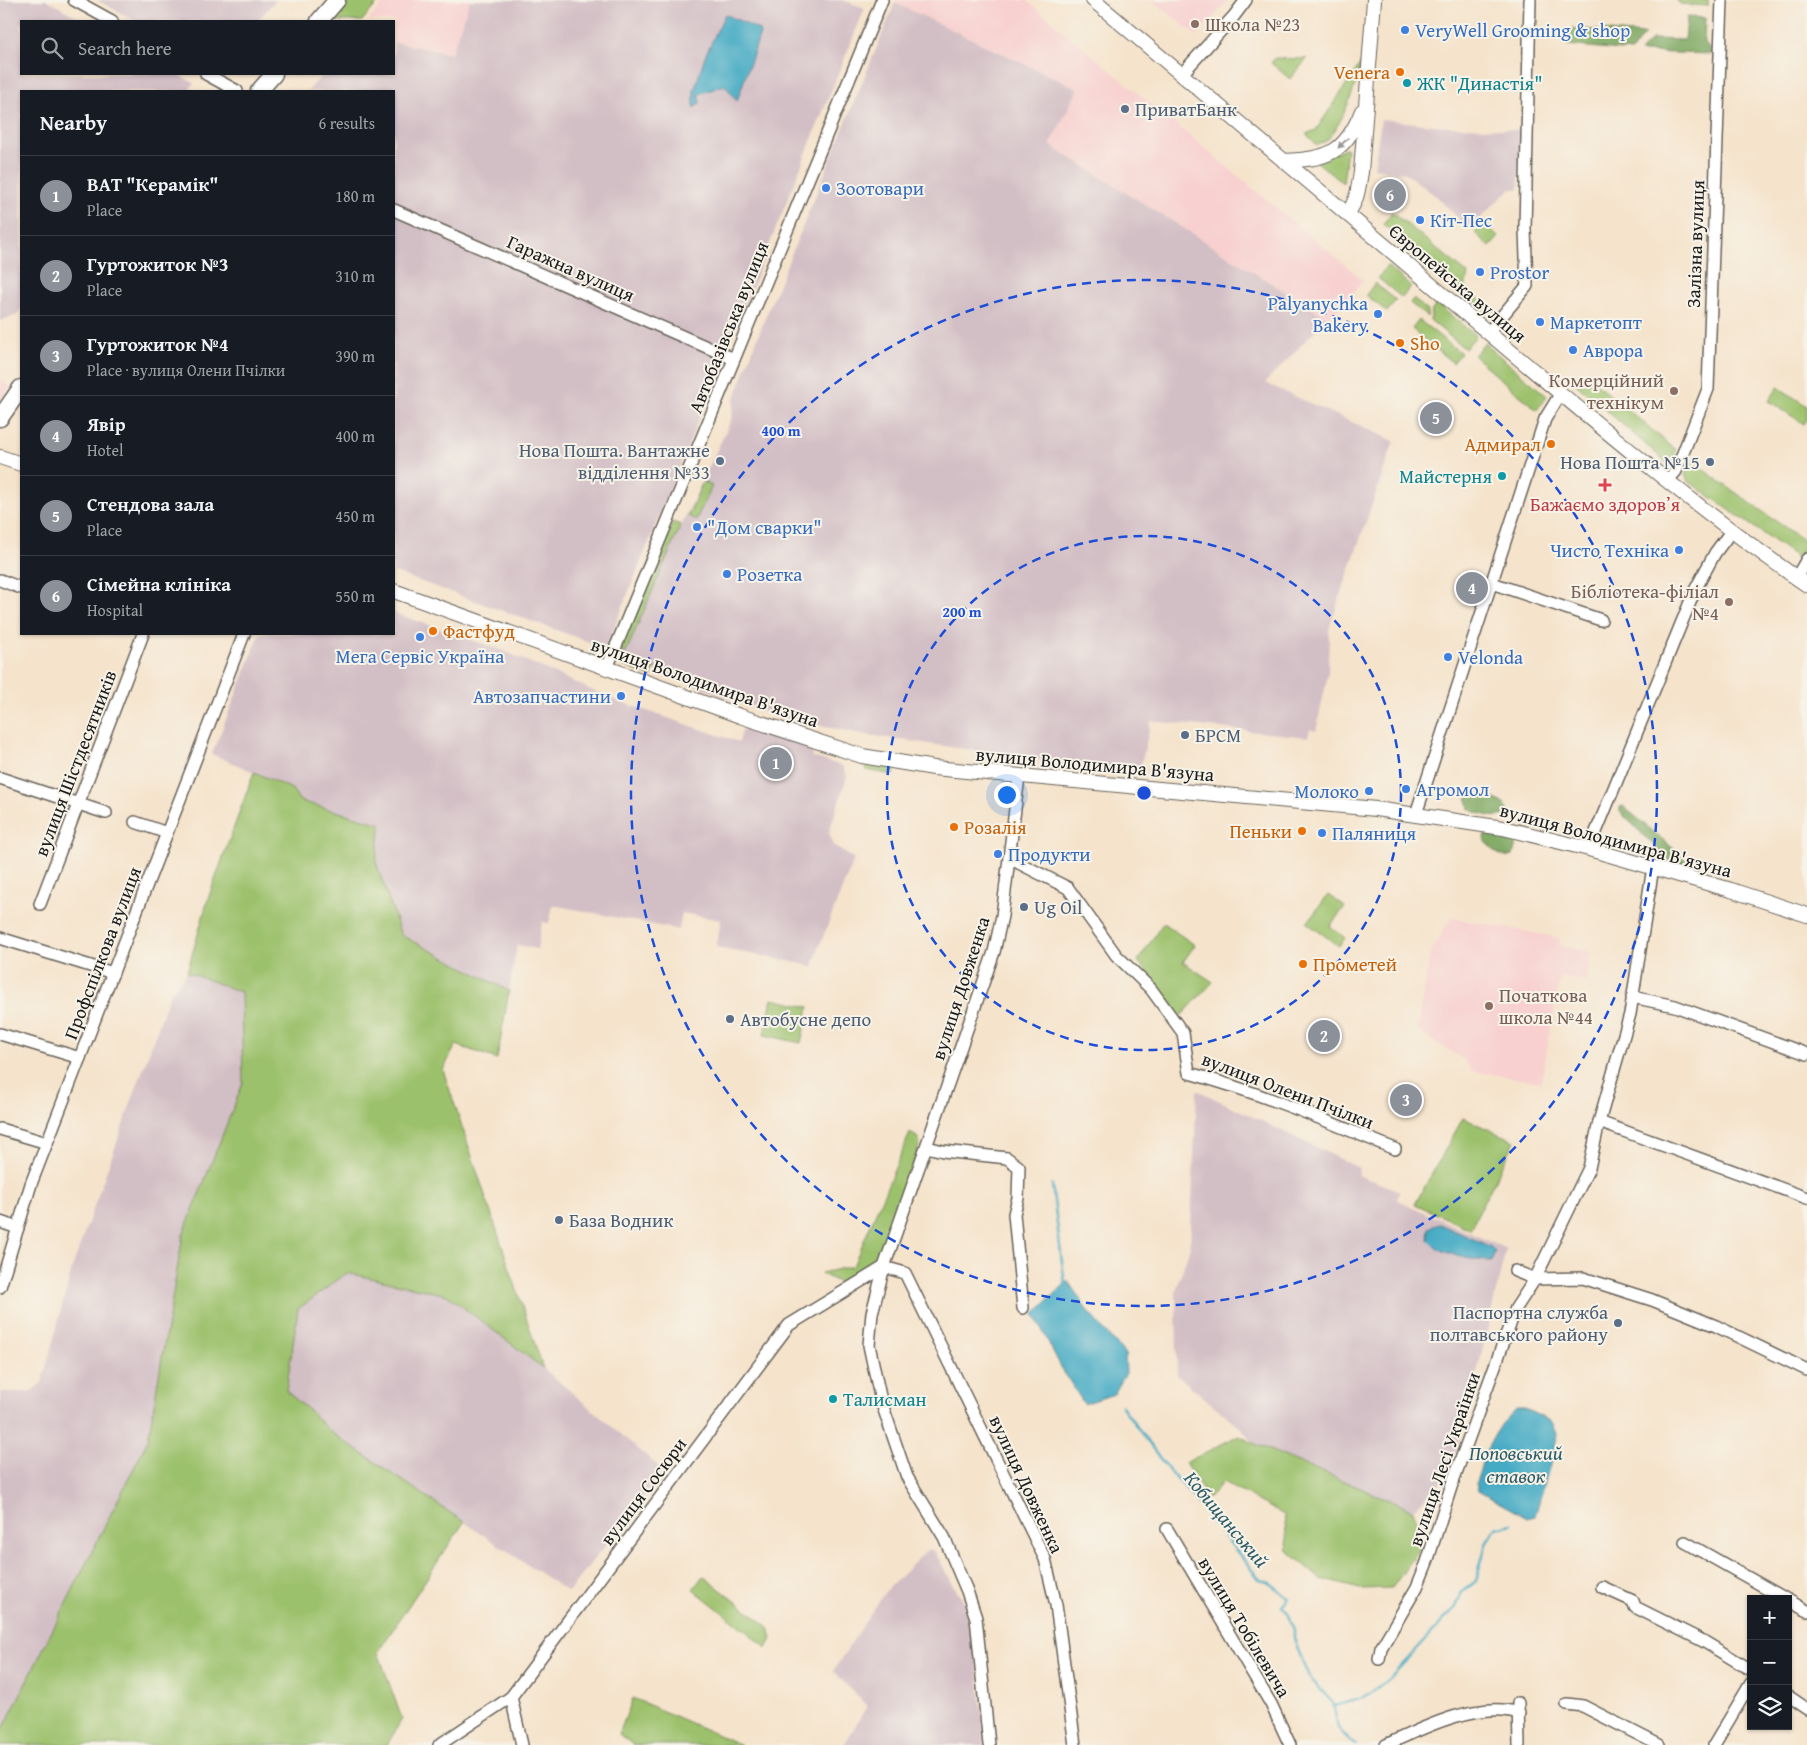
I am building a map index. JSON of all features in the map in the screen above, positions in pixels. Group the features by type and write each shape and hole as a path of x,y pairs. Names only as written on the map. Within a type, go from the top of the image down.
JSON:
{"highway":[{"path":"320,20 337,0"},
{"path":"260,90 273,75"},
{"path":"0,418 20,389"}],"main road":[{"name":"Європейська вулиця","path":"1093,0 1488,333 1668,480 1801,582"},
{"path":"1347,214 1355,205 1357,199 1361,172 1374,0"},
{"path":"1284,161 1321,157 1336,150 1355,128 1366,101"},
{"path":"0,457 20,464"},
{"name":"вулиця Володимира В'язуна","path":"395,591 740,716 862,756 934,768 1416,814 1503,828 1653,867 1807,915"}],"street":[{"path":"74,0 110,20"},
{"name":"Автобазівська вулиця","path":"607,668 882,0"},
{"path":"1181,75 1246,0"},
{"path":"1488,333 1527,286 1525,229 1530,0"},
{"name":"Залізна вулиця","path":"1668,480 1676,470 1708,389 1722,0"},
{"path":"208,75 235,90"},
{"name":"Гаражна вулиця","path":"395,210 734,359"},
{"path":"1416,814 1545,419 1561,393"},
{"path":"1589,849 1695,590 1715,553 1732,530"},
{"path":"1801,582 1807,559"},
{"path":"0,580 20,588"},
{"path":"1492,583 1601,620"},
{"name":"вулиця Шістдесятників","path":"40,904 143,635"},
{"name":"Профспілкова вулиця","path":"0,1286 31,1184 244,635"},
{"name":"вулиця Довженка","path":"989,1745 976,1618 967,1591 944,1537 907,1477 881,1401 870,1345 872,1313 884,1267 994,952 1002,916 1019,776"},
{"path":"0,778 106,813"},
{"path":"135,822 167,833"},
{"name":"вулиця Олени Пчілки","path":"1009,858 1068,888 1116,955 1151,989 1183,1033 1189,1072 1216,1080 1329,1122 1395,1149"},
{"name":"вулиця Лесі Українки","path":"1379,1659 1381,1648 1417,1587 1427,1562 1452,1484 1516,1308 1535,1279 1589,1168 1599,1122 1630,1014 1653,867"},
{"path":"0,938 113,973"},
{"path":"1632,998 1675,1006 1807,1054"},
{"path":"0,1034 80,1058"},
{"path":"1599,1122 1807,1198"},
{"path":"0,1129 47,1143"},
{"path":"927,1147 943,1151 1008,1158 1019,1167 1018,1198 1014,1214 1023,1308"},
{"path":"0,1222 18,1228"},
{"name":"вулиця Довженка","path":"884,1267 905,1273 1045,1559 1056,1605 1075,1745"},
{"name":"вулиця Сосюри","path":"439,1745 511,1697 789,1325 884,1267"},
{"path":"1515,1271 1535,1279 1583,1278 1652,1300 1716,1326 1807,1370"},
{"name":"вулиця Тобілевича","path":"1167,1528 1271,1704 1290,1745"},
{"path":"1684,1542 1780,1595"},
{"path":"1602,1587 1633,1601 1635,1607 1703,1641 1747,1668"},
{"path":"1792,1602 1807,1611"},
{"path":"1714,1745 1750,1685"},
{"path":"511,1697 522,1745"},
{"path":"1792,1699 1807,1709"},
{"path":"1567,1704 1583,1706 1659,1745"},
{"path":"1386,1745 1435,1722 1467,1714 1518,1708 1519,1745"}],"shaded area":[{"path":"0,0 47,0 82,20 20,20 20,75 179,75 194,83 189,90 20,90 20,310 17,315 0,321"},
{"path":"97,0 276,0 258,20 133,20"},
{"path":"386,0 470,0 451,54 395,42 395,20 369,20"},
{"path":"470,0 842,0 865,8 606,648 395,572 395,90 309,90 322,75 395,75 395,42 451,54"},
{"path":"896,0 1026,0 1363,280 1343,306 1327,318 1050,145 1078,89 895,3"},
{"name":"Школа №23","path":"1152,0 1228,0 1197,36"},
{"path":"895,3 1078,89 1050,145 1327,318 1265,383 1394,441 1329,629 1328,674 1316,731 1310,729 1308,737 1151,721 1139,774 867,735 778,717 620,656 732,418 734,400 765,318"},
{"path":"1381,119 1431,125 1520,130 1519,189 1510,189 1469,229 1436,196 1405,173 1374,168"},
{"path":"0,378 10,387 0,400"},
{"path":"395,613 504,651 614,700 739,742 745,720 814,742 812,757 843,766 847,776 829,832 834,846 854,859 813,966 716,947 721,920 682,913 679,930 553,905 549,923 542,922 537,949 517,945 509,991 401,934 376,861 381,824 300,801 293,789 212,754 260,635 395,635"},
{"name":"Початкова школа №44","path":"1451,918 1560,938 1559,946 1591,952 1586,981 1560,977 1541,1082 1472,1071 1463,1059 1418,1031 1430,953"},
{"path":"187,972 241,992 243,1083 183,1235 148,1440 0,1735 0,1392 30,1392 42,1383 73,1265 170,994"},
{"path":"1197,1090 1359,1168 1357,1175 1400,1191 1397,1200 1506,1249 1451,1472 1413,1510 1255,1444 1242,1429 1177,1375 1176,1291 1190,1246"},
{"path":"347,1273 447,1295 543,1368 664,1471 568,1592 329,1431 311,1412 286,1391 298,1309"},
{"path":"928,1549 934,1551 973,1618 985,1745 844,1745 867,1706 833,1671 885,1592"}],"green space":[{"path":"349,0 380,0 363,20 334,20"},
{"path":"1676,0 1708,0 1708,6 1680,4"},
{"path":"1687,17 1705,18 1704,42 1713,54 1640,52 1652,39 1685,40"},
{"path":"1571,28 1645,34 1631,51 1567,45"},
{"path":"1275,58 1307,59 1290,79 1271,63"},
{"path":"1362,61 1353,91 1339,123 1327,140 1317,145 1306,134 1316,130"},
{"path":"1345,148 1347,149 1343,183 1317,162"},
{"path":"1392,212 1468,274 1465,288 1498,314 1495,318 1383,224"},
{"path":"1484,223 1499,237 1490,247 1475,233"},
{"path":"1387,266 1411,286 1402,298 1378,278"},
{"path":"1375,283 1396,300 1387,312 1366,295"},
{"path":"1413,299 1428,311 1427,317 1410,303"},
{"path":"1437,304 1476,336 1465,349 1430,320 1432,310"},
{"path":"1419,320 1461,353 1453,363 1412,329"},
{"path":"1484,343 1547,396 1537,410 1474,356"},
{"path":"1577,375 1592,380 1676,450 1671,463 1667,463 1571,380"},
{"path":"1778,387 1807,406 1807,420 1804,424 1769,401"},
{"path":"1691,461 1807,543 1798,558 1688,481 1685,475"},
{"path":"703,482 712,486 696,520 688,516"},
{"path":"673,522 681,525 625,654 616,650"},
{"path":"625,656 655,668 651,677 622,665"},
{"path":"867,760 895,765 894,775 866,770"},
{"path":"254,772 292,789 300,801 381,824 376,862 401,935 509,991 497,1059 456,1045 443,1070 543,1368 447,1295 347,1273 298,1309 286,1391 311,1412 329,1431 464,1522 378,1652 402,1719 387,1745 0,1745 0,1735 148,1440 183,1235 243,1083 241,992 187,972 209,896"},
{"path":"1474,794 1490,797 1504,803 1507,810 1506,814 1493,816 1469,809 1467,798"},
{"path":"1623,806 1694,866 1695,870 1688,871 1673,864 1620,812 1620,807"},
{"path":"1487,835 1514,840 1516,844 1513,855 1504,856 1496,852 1484,838"},
{"path":"1328,895 1345,907 1330,926 1345,938 1339,946 1307,923"},
{"path":"1163,923 1195,945 1183,962 1213,982 1181,1016 1138,961"},
{"path":"772,999 809,1007 801,1043 764,1035"},
{"path":"1463,1118 1515,1141 1470,1229 1415,1204"},
{"path":"910,1133 917,1137 920,1143 881,1253 867,1268 842,1284 822,1274 853,1266"},
{"path":"1239,1435 1255,1444 1413,1510 1420,1529 1419,1550 1392,1588 1360,1589 1320,1579 1288,1551 1284,1515 1223,1482 1208,1499 1185,1463"},
{"path":"703,1576 769,1627 772,1639 767,1648 693,1589"},
{"path":"633,1698 741,1745 633,1745 619,1734"}],"water":[{"path":"725,14 759,30 760,34 737,101 725,85 699,94 700,103 694,108 694,91 705,56"},
{"path":"1439,1224 1491,1247 1495,1252 1491,1261 1457,1256 1433,1245 1428,1240 1429,1228"},
{"path":"1068,1281 1089,1313 1125,1354 1126,1373 1114,1394 1084,1404 1063,1371 1034,1314"},
{"name":"Поповський ставок","path":"1516,1409 1525,1409 1552,1422 1557,1434 1555,1448 1535,1516 1527,1518 1478,1491 1476,1482 1487,1449 1499,1427"}],"waterway":[{"name":"Кобищанський","path":"1052,1185 1065,1285"},
{"name":"Кобищанський","path":"1121,1405 1170,1472 1179,1480 1260,1580 1273,1585 1289,1598 1282,1606 1289,1614 1294,1630 1294,1638 1308,1676 1333,1703 1338,1728 1356,1745"},
{"path":"1334,1706 1363,1698 1390,1678 1456,1607 1462,1592 1476,1581 1486,1544 1496,1528 1512,1524"}],"place":[{"name":"Школа №23","path":"1195,24"},
{"name":"VeryWell Grooming & shop","path":"1405,30"},
{"name":"Venera","path":"1400,72"},
{"name":"ЖК \"Династія\"","path":"1407,83"},
{"name":"ПриватБанк","path":"1125,109"},
{"name":"Зоотовари","path":"826,188"},
{"name":"Сімейна клініка","path":"1390,195"},
{"name":"Кіт-Пес","path":"1420,220"},
{"name":"Prostor","path":"1480,272"},
{"name":"Palyanychka Bakery","path":"1378,314"},
{"name":"Маркетопт","path":"1540,322"},
{"name":"Sho","path":"1400,343"},
{"name":"Аврора","path":"1573,350"},
{"name":"Комерційний технікум","path":"1674,391"},
{"name":"Стендова зала","path":"1436,418"},
{"name":"Адмирал","path":"1551,444"},
{"name":"Нова Пошта. Вантажне відділення №33","path":"720,461"},
{"name":"Нова Пошта №15","path":"1710,462"},
{"name":"Майстерня","path":"1502,476"},
{"name":"Бажаємо здоровʼя","path":"1605,485"},
{"name":"\"Дом сварки\"","path":"697,527"},
{"name":"Чисто Техніка","path":"1679,550"},
{"name":"Розетка","path":"727,574"},
{"name":"Явір","path":"1472,588"},
{"name":"Бібліотека-філіал №4","path":"1729,602"},
{"name":"Фастфуд","path":"433,631"},
{"name":"Мега Сервіс Україна","path":"420,637"},
{"name":"Velonda","path":"1448,657"},
{"name":"Автозапчастини","path":"621,696"},
{"name":"БРСМ","path":"1185,735"},
{"name":"ВАТ \"Керамік\"","path":"776,763"},
{"name":"Агромол","path":"1406,789"},
{"name":"Молоко","path":"1369,791"},
{"name":"Розалія","path":"954,827"},
{"name":"Пеньки","path":"1302,831"},
{"name":"Паляниця","path":"1322,833"},
{"name":"Продукти","path":"998,854"},
{"name":"Ug Oil","path":"1024,907"},
{"name":"Прометей","path":"1303,964"},
{"name":"Початкова школа №44","path":"1489,1006"},
{"name":"Автобусне депо","path":"730,1019"},
{"name":"Гуртожиток №3","path":"1324,1036"},
{"name":"Гуртожиток №4","path":"1406,1100"},
{"name":"База Водник","path":"559,1220"},
{"name":"Паспортна служба полтавського району","path":"1618,1323"},
{"name":"Талисман","path":"833,1399"}]}
